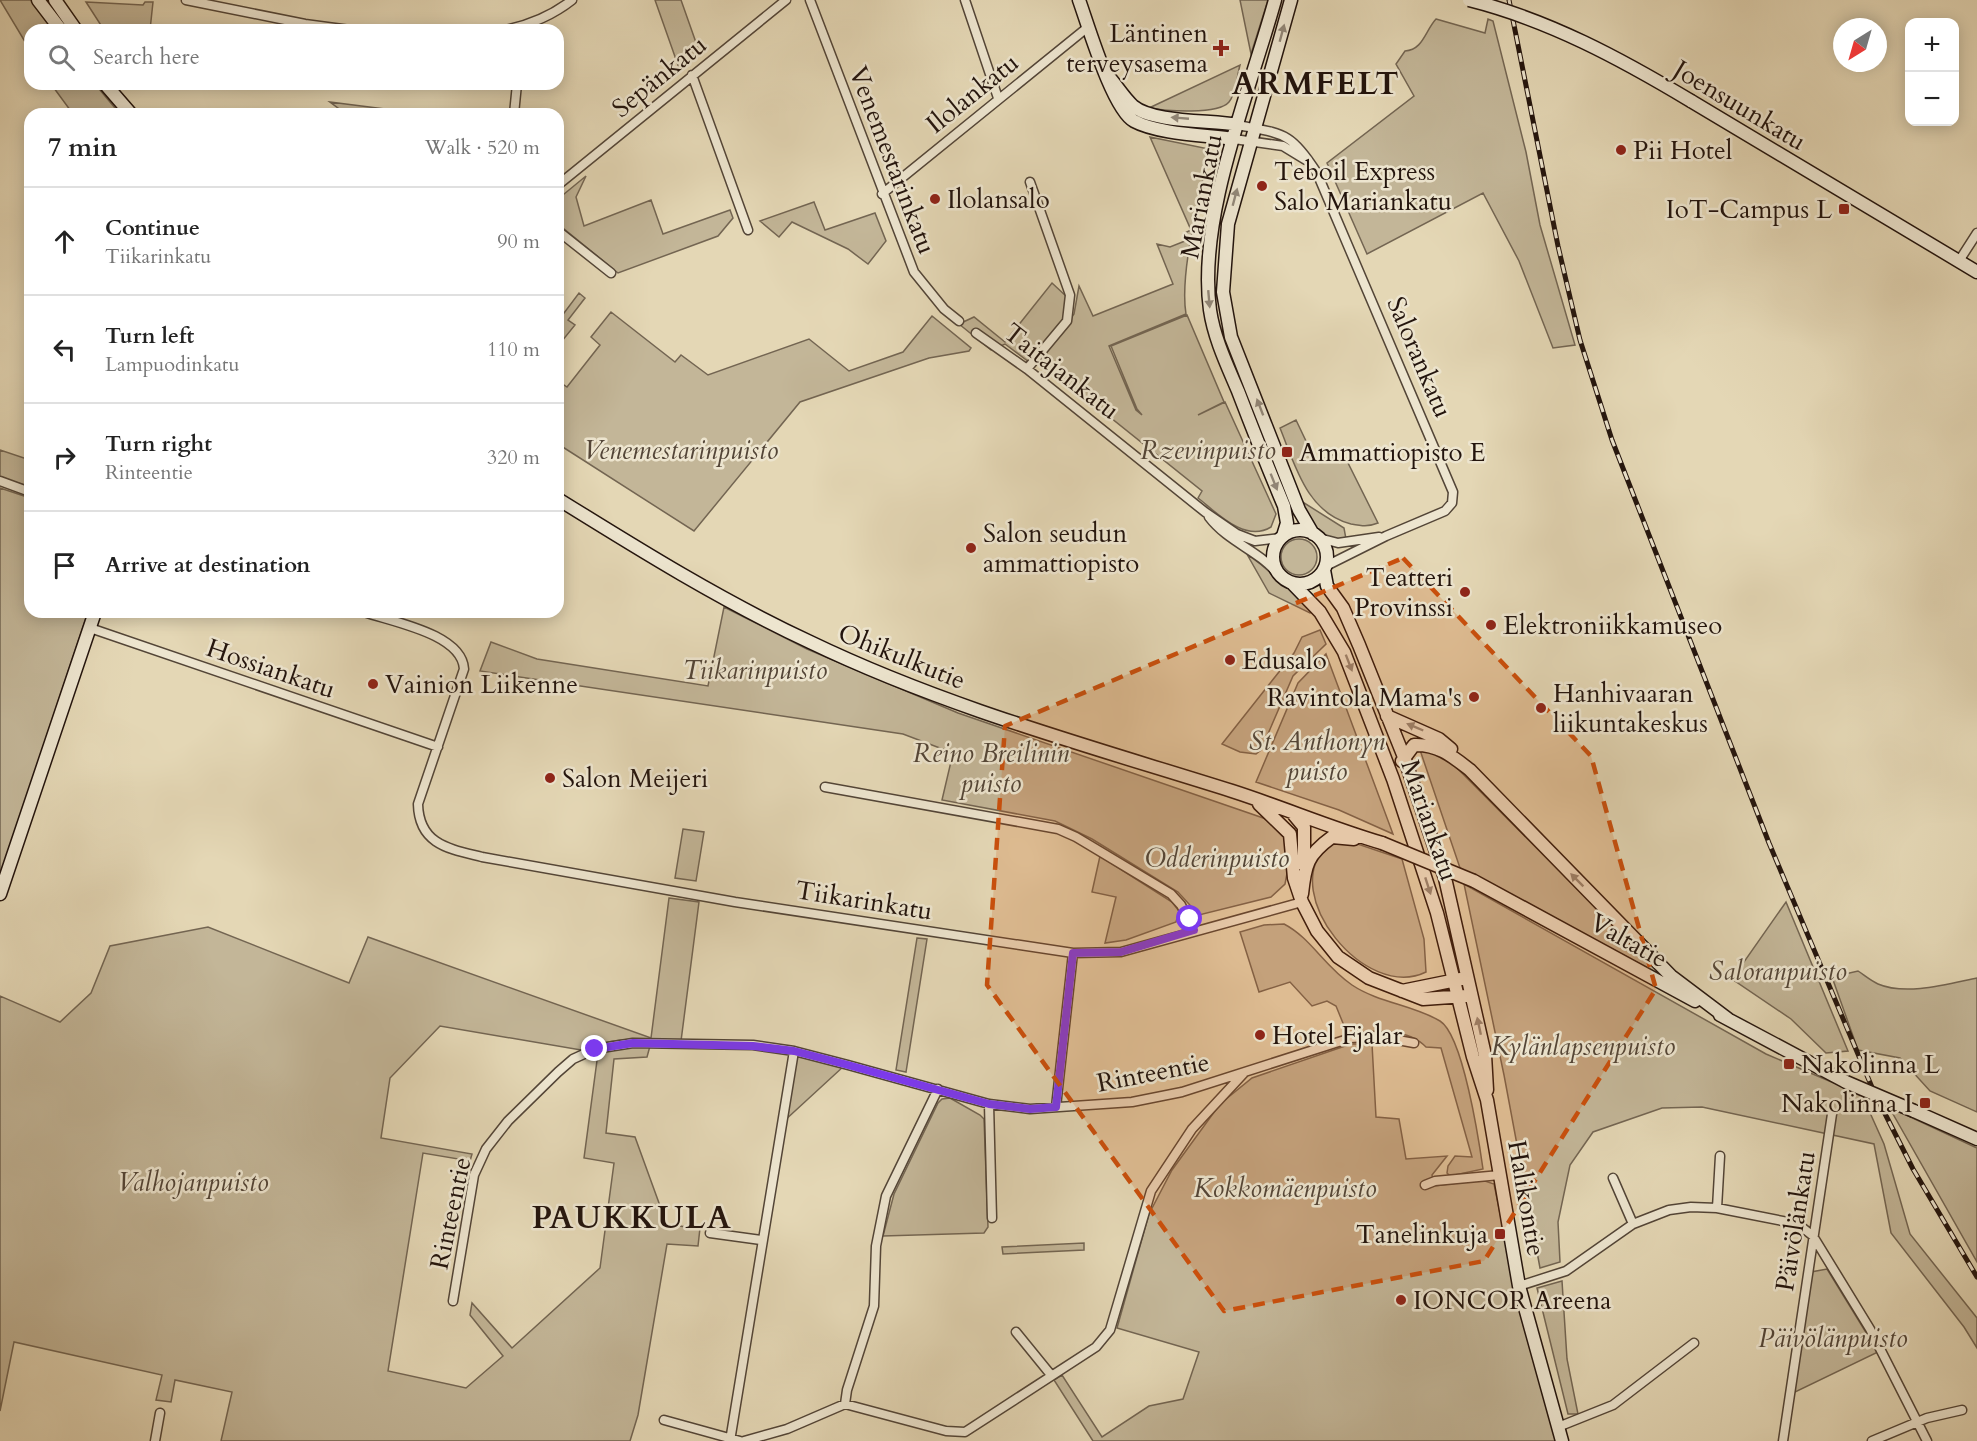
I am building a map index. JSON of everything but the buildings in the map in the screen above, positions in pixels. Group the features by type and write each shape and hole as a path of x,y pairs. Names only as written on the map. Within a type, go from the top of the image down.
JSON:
{"main road":[{"path":"38,0 56,24"},
{"path":"55,0 72,24"},
{"path":"1079,0 1108,76 1112,93 1118,106 1134,121 1147,126 1234,138"},
{"name":"Mariankatu","path":"1275,0 1234,138 1211,237 1208,279 1210,310 1219,343 1284,506 1287,523 1282,537"},
{"name":"Mariankatu","path":"1291,0 1226,238 1223,292 1231,337 1299,510 1316,536"},
{"name":"Joensuunkatu","path":"1469,0 1547,26 1589,44 1691,101 1977,272"},
{"path":"1108,76 1132,106 1140,111 1159,116 1238,125"},
{"path":"110,90 126,108"},
{"path":"115,90 127,108"},
{"name":"Ohikulkutie","path":"564,503 687,579 809,642 865,667 1018,726 1253,799"},
{"path":"1299,530 1316,536 1327,551 1325,568 1311,582 1293,584 1278,573 1273,555 1282,537 1299,530"},
{"name":"Mariankatu","path":"1325,568 1325,581 1348,617 1404,757 1445,878"},
{"name":"Mariankatu","path":"1293,584 1320,612 1344,652 1393,779 1437,913 1463,1019"},
{"path":"0,894 93,618"},
{"path":"1388,716 1439,739 1462,758 1470,770"},
{"path":"1393,779 1404,757 1414,745 1425,745 1446,752 1470,770 1671,976 1728,1019"},
{"path":"1253,799 1290,834 1294,878 1302,902 1317,931 1338,957 1370,978 1423,999 1472,995"},
{"name":"Valtatie","path":"1253,799 1377,841 1474,881 1846,1082 1977,1139"},
{"path":"1292,812 1304,827 1302,902"},
{"path":"1304,869 1314,850 1332,837 1377,841"},
{"name":"Halikontie","path":"1445,878 1485,1055 1487,1100"},
{"path":"1435,982 1443,972 1448,957"},
{"path":"1401,991 1435,982 1468,978"},
{"path":"1441,999 1463,1019"},
{"name":"Halikontie","path":"1463,1019 1487,1100 1519,1286 1562,1441"}],"street":[{"path":"186,0 305,24"},
{"path":"524,24 561,9 572,0"},
{"name":"Sepänkatu","path":"564,179 786,0"},
{"name":"Venemestarinkatu","path":"810,0 882,194 914,272 944,309 959,321"},
{"path":"965,0 998,98"},
{"name":"Ilolankatu","path":"882,194 1088,27"},
{"path":"692,75 748,230"},
{"path":"515,108 516,90"},
{"name":"Salorankatu","path":"1238,125 1283,134 1302,149 1375,305 1453,492 1452,503 1445,511 1386,536 1325,568"},
{"path":"1234,138 1283,146 1309,161"},
{"path":"1027,369 1067,321 1070,295 1030,182"},
{"path":"1959,261 1977,233"},
{"path":"564,236 611,273"},
{"name":"Taitajankatu","path":"976,333 1027,369 1205,512 1251,540 1282,537"},
{"path":"0,481 24,490"},
{"name":"Taitajankatu","path":"1205,512 1228,538 1263,558 1278,573"},
{"name":"Salorankatu","path":"1316,536 1338,543 1386,536"},
{"path":"382,618 438,637 460,653 464,669 438,747"},
{"name":"Hossiankatu","path":"90,628 438,747"},
{"name":"Tiikarinkatu","path":"438,747 418,804 418,817 424,830 434,842 447,848 482,857 735,902 1073,953 1121,952 1302,902"},
{"path":"825,787 1058,829 1076,837 1171,894 1185,912 1194,930"},
{"path":"1056,1107 1073,953"},
{"name":"Rinteentie","path":"453,1301 474,1175 480,1159 508,1121 573,1059 595,1049 633,1043 753,1046 794,1051 989,1104 1030,1109 1132,1102 1182,1092 1351,1038 1376,1036 1414,1043"},
{"path":"730,1440 761,1240 794,1051"},
{"path":"664,1420 730,1440 742,1441 787,1429 845,1404 946,1431 965,1432 1107,1336 1151,1191 1192,1129 1244,1073"},
{"path":"845,1404 847,1390 874,1306 876,1246 886,1196 938,1089"},
{"path":"989,1104 992,1218"},
{"name":"Päivölänkatu","path":"1783,1441 1832,1114"},
{"path":"1717,1208 1719,1156"},
{"path":"1425,1185 1435,1181 1500,1175"},
{"path":"1613,1178 1633,1224"},
{"path":"1519,1286 1566,1271 1633,1224 1669,1210 1691,1207 1717,1208 1786,1220 1801,1226 1814,1236 1883,1353 1927,1441"},
{"path":"710,1233 761,1240"},
{"path":"1016,1332 1051,1375"},
{"path":"1558,1427 1613,1405 1694,1342"},
{"path":"1872,1441 1928,1418 1962,1410"},
{"path":"155,1441 160,1413"}],"highlighted area":[{"path":"1403,558 1591,756 1656,989 1484,1261 1224,1311 987,985 1005,726"}],"green space":[{"path":"0,0 33,0 51,24 24,24 24,40"},
{"path":"655,0 681,0 699,51 679,68"},
{"path":"1240,0 1268,0 1251,54"},
{"path":"86,2 143,5 145,2 153,2 151,24 100,24"},
{"path":"1436,19 1485,33 1488,19 1493,21 1526,152 1540,225 1575,345 1553,348 1519,261 1483,193 1367,254 1327,163 1414,96 1396,64 1405,51 1420,44"},
{"path":"1240,65 1233,94 1229,102 1223,106 1191,111 1149,108"},
{"path":"55,90 100,90 115,108 69,108"},
{"path":"330,102 377,108 338,108"},
{"name":"Rzevinpuisto","path":"1150,137 1209,149 1188,255 1186,314 1109,346 1136,410 1142,415 1137,409 1111,346 1187,315 1224,402 1198,415 1225,402 1276,514 1271,527 1261,531 1241,529 1223,518 1198,498 1202,491 1040,361 1074,314 1079,286 1093,316 1173,284 1157,244 1170,247 1185,241 1183,234 1191,230"},
{"path":"586,176 576,197 584,226 651,200 663,234 730,210 733,218 718,236 618,273 564,229 564,194"},
{"path":"814,202 825,230 875,213 886,241 868,264 848,249 792,222 779,237 760,221"},
{"path":"1052,283 1067,297 1064,320 1029,362 1005,344 991,350 959,324 974,317 1005,342"},
{"path":"579,293 585,298 568,320 575,325 564,339 564,313"},
{"name":"Venemestarinpuisto","path":"611,312 675,362 681,355 708,375 809,339 849,371 903,352 932,316 971,348 969,351 929,358 800,402 694,531 564,448 564,385 567,387 600,345 591,337"},
{"path":"1296,420 1316,462 1342,451 1378,523 1365,526 1351,524 1323,510 1313,499 1297,472 1280,428"},
{"path":"0,450 24,458 24,485 0,477"},
{"path":"0,488 24,496 24,618 86,618 0,876"},
{"path":"1301,501 1344,528 1346,539 1329,538 1322,535 1312,524"},
{"path":"1299,539 1312,544 1317,557 1312,570 1299,575 1286,570 1281,557 1286,544"},
{"path":"1248,556 1266,563 1313,612 1310,613 1269,593"},
{"path":"724,607 807,649 958,713 1269,820 1285,836 1289,863 1285,884 1271,897 1199,915 1178,892 1092,839 1055,821 942,800 953,753 903,734 480,671 491,642 537,659 708,686"},
{"path":"1320,630 1326,644 1293,676 1261,750 1256,754 1240,752 1222,744 1294,653 1302,637"},
{"name":"St. Anthonyn puisto","path":"1326,654 1393,834 1339,810 1256,782 1298,683"},
{"path":"1420,750 1437,752 1456,767 1660,972 1659,974 1460,868"},
{"path":"683,829 704,832 696,881 675,878"},
{"path":"1343,839 1402,859 1424,939 1426,972 1402,977 1378,972 1355,958 1336,938 1321,915 1313,891 1314,867 1326,848"},
{"path":"1100,856 1172,902 1179,911 1176,922 1126,940 1105,943 1116,897 1092,892"},
{"name":"Kylänlapsenpuisto","path":"1464,884 1766,1054 1862,1095 1884,1144 1910,1234 1977,1318 1977,1348 1964,1327 1891,1233 1874,1144 1702,1107 1662,1108 1593,1132 1570,1165 1558,1222 1560,1262 1540,1268 1504,1075"},
{"name":"Valhojanpuisto","path":"669,898 699,902 681,1041 618,1040 581,1050 440,1026 390,1078 381,1138 472,1154 470,1161 423,1153 388,1371 466,1388 503,1356 470,1315 472,1303 512,1348 600,1268 614,1163 584,1158 598,1053 613,1048 650,1046 647,1057 614,1059 606,1133 635,1137 667,1225 700,1228 698,1246 667,1244 638,1415 630,1441 221,1441 232,1392 175,1380 171,1402 156,1400 162,1375 14,1342 0,1411 0,996 60,1022 91,993 110,946 208,927 349,983 368,937 651,1038"},
{"name":"Saloranpuisto","path":"1786,902 1848,1051 1826,1053 1791,1019 1732,979"},
{"path":"1284,924 1302,937 1352,985 1373,996 1430,1016 1440,1021 1448,1030 1456,1046 1469,1090 1483,1169 1450,1176 1447,1173 1448,1166 1455,1156 1472,1157 1441,1048 1426,1047 1409,1036 1399,1033 1378,1031 1347,1033 1336,1006 1327,1001 1312,1006 1290,982 1259,992 1240,932 1264,925"},
{"path":"917,938 927,939 906,1072 896,1070"},
{"path":"1858,971 1878,984 1901,989 1927,988 1977,978 1977,1112 1930,1091 1900,1058 1858,1050 1832,977"},
{"name":"Kokkomäenpuisto","path":"1351,1044 1372,1044 1376,1117 1399,1119 1406,1159 1447,1156 1432,1175 1434,1186 1482,1180 1494,1184 1522,1320 1556,1441 1093,1441 1054,1380 1062,1375 1102,1437 1149,1406 1183,1399 1199,1352 1117,1328 1149,1214 1172,1170 1220,1104 1252,1078"},
{"path":"798,1055 844,1066 783,1122 793,1060"},
{"path":"950,1098 984,1119 988,1227 984,1233 883,1236 894,1194 938,1103 942,1099"},
{"path":"1889,1107 1977,1148 1977,1262"},
{"path":"1084,1243 1084,1250 1003,1254 1002,1247"},
{"name":"Päivölänpuisto","path":"1827,1269 1878,1352 1791,1394 1811,1272"},
{"path":"1562,1281 1567,1359 1578,1414 1568,1414 1537,1288"}],"railway":[{"path":"1509,0 1558,246 1580,340 1612,440 1769,843 1874,1092 1913,1169 1977,1277"}],"place":[{"name":"Läntinen terveysasema","path":"1221,48"},
{"name":"Pii Hotel","path":"1621,150"},
{"name":"Teboil Express Salo Mariankatu","path":"1262,186"},
{"name":"Ilolansalo","path":"935,199"},
{"name":"IoT-Campus L","path":"1844,209"},
{"name":"Ammattiopisto E","path":"1287,452"},
{"name":"Salon seudun ammattiopisto","path":"971,548"},
{"name":"Teatteri Provinssi","path":"1465,592"},
{"name":"Elektroniikkamuseo","path":"1491,625"},
{"name":"Edusalo","path":"1230,660"},
{"name":"Vainion Liikenne","path":"373,684"},
{"name":"Ravintola Mama's","path":"1474,697"},
{"name":"Hanhivaaran liikuntakeskus","path":"1541,708"},
{"name":"Salon Meijeri","path":"550,778"},
{"name":"Hotel Fjalar","path":"1260,1035"},
{"name":"Nakolinna L","path":"1789,1064"},
{"name":"Nakolinna I","path":"1925,1103"},
{"name":"Tanelinkuja","path":"1500,1234"},
{"name":"IONCOR Areena","path":"1401,1300"}],"district":[{"name":"ARMFELT","path":"1316,83"},
{"name":"PAUKKULA","path":"632,1217"}],"route":[{"path":"595,1049 633,1043 753,1046 794,1051 989,1104 1030,1109 1056,1107 1073,953 1104,955 1121,952 1194,930 1190,919"}],"park label":[{"name":"Tiikarinpuisto","path":"755,670"},
{"name":"Reino Breilinin puisto","path":"991,768"},
{"name":"Odderinpuisto","path":"1217,858"}]}
